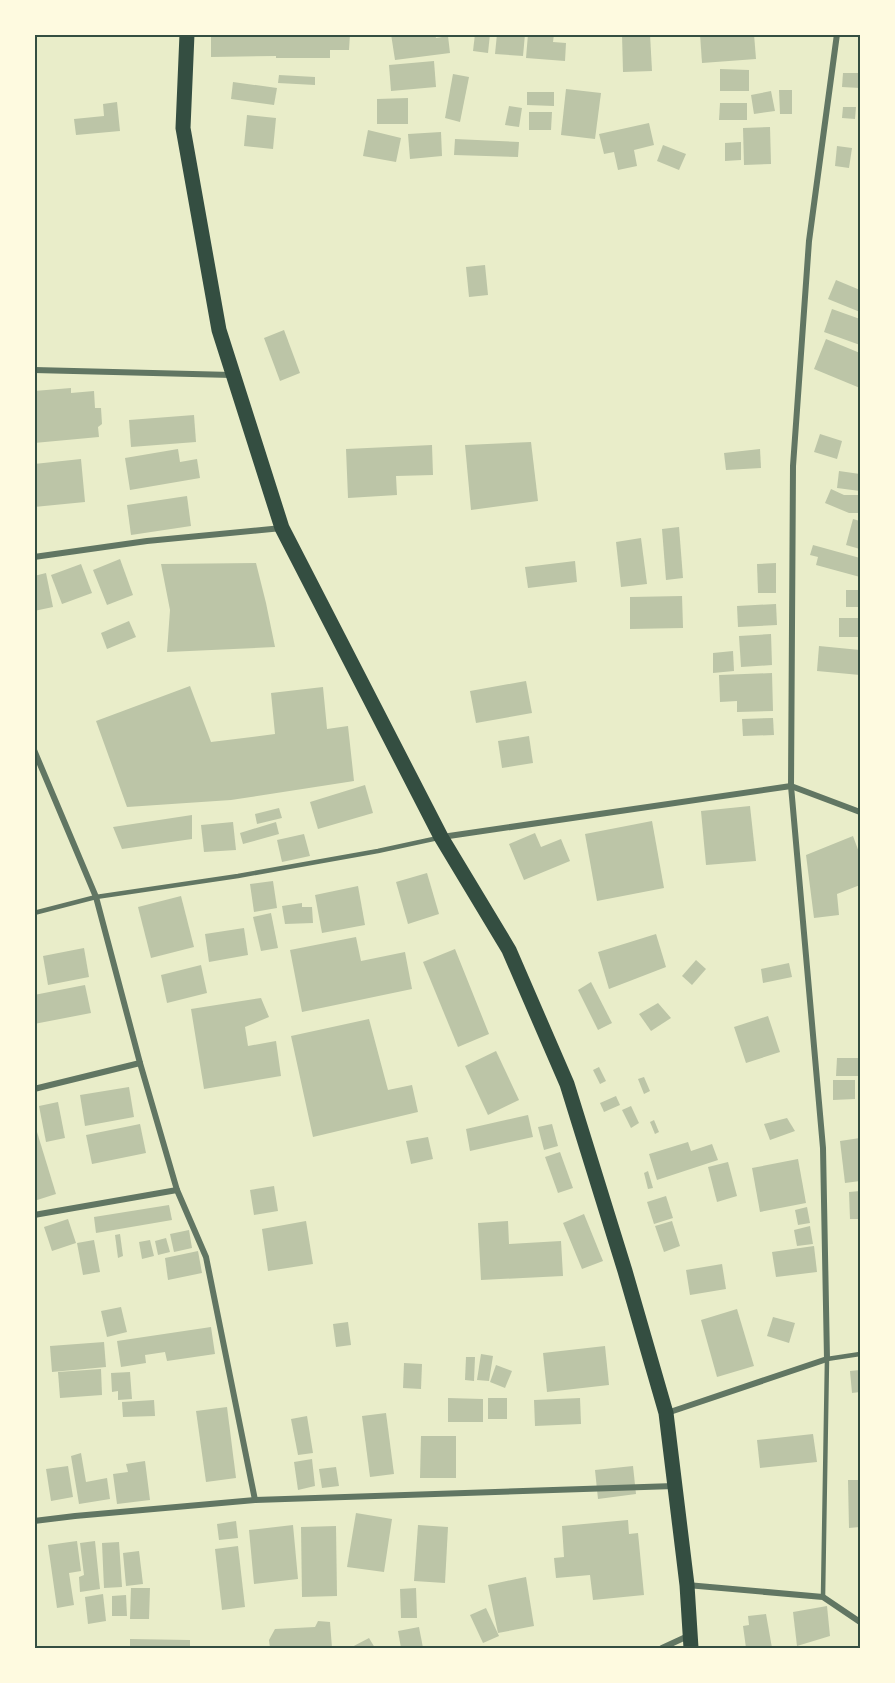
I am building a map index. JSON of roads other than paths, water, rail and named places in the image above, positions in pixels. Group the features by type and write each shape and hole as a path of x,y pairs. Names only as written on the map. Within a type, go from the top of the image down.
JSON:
{"main road":[{"path":"187,34 183,128 219,330 233,375 282,528 441,837 509,950 567,1084 666,1413 687,1585 690,1642"}],"street":[{"path":"666,1413 827,1359 823,1148 791,786 793,466 809,241 837,34"},
{"path":"34,370 233,375"},
{"path":"34,557 147,541 282,528"},
{"path":"34,750 96,897 140,1063 177,1190 206,1257 255,1500"},
{"path":"441,837 791,786 861,812"},
{"path":"34,1089 140,1063"},
{"path":"34,1215 177,1190"},
{"path":"34,1521 255,1500 675,1486"},
{"path":"687,1585 823,1597 861,1622"},
{"path":"662,1648 690,1642"}],"lane":[{"path":"34,913 96,897 238,876 378,851 441,837"},
{"path":"823,1597 827,1359 861,1354"}]}
